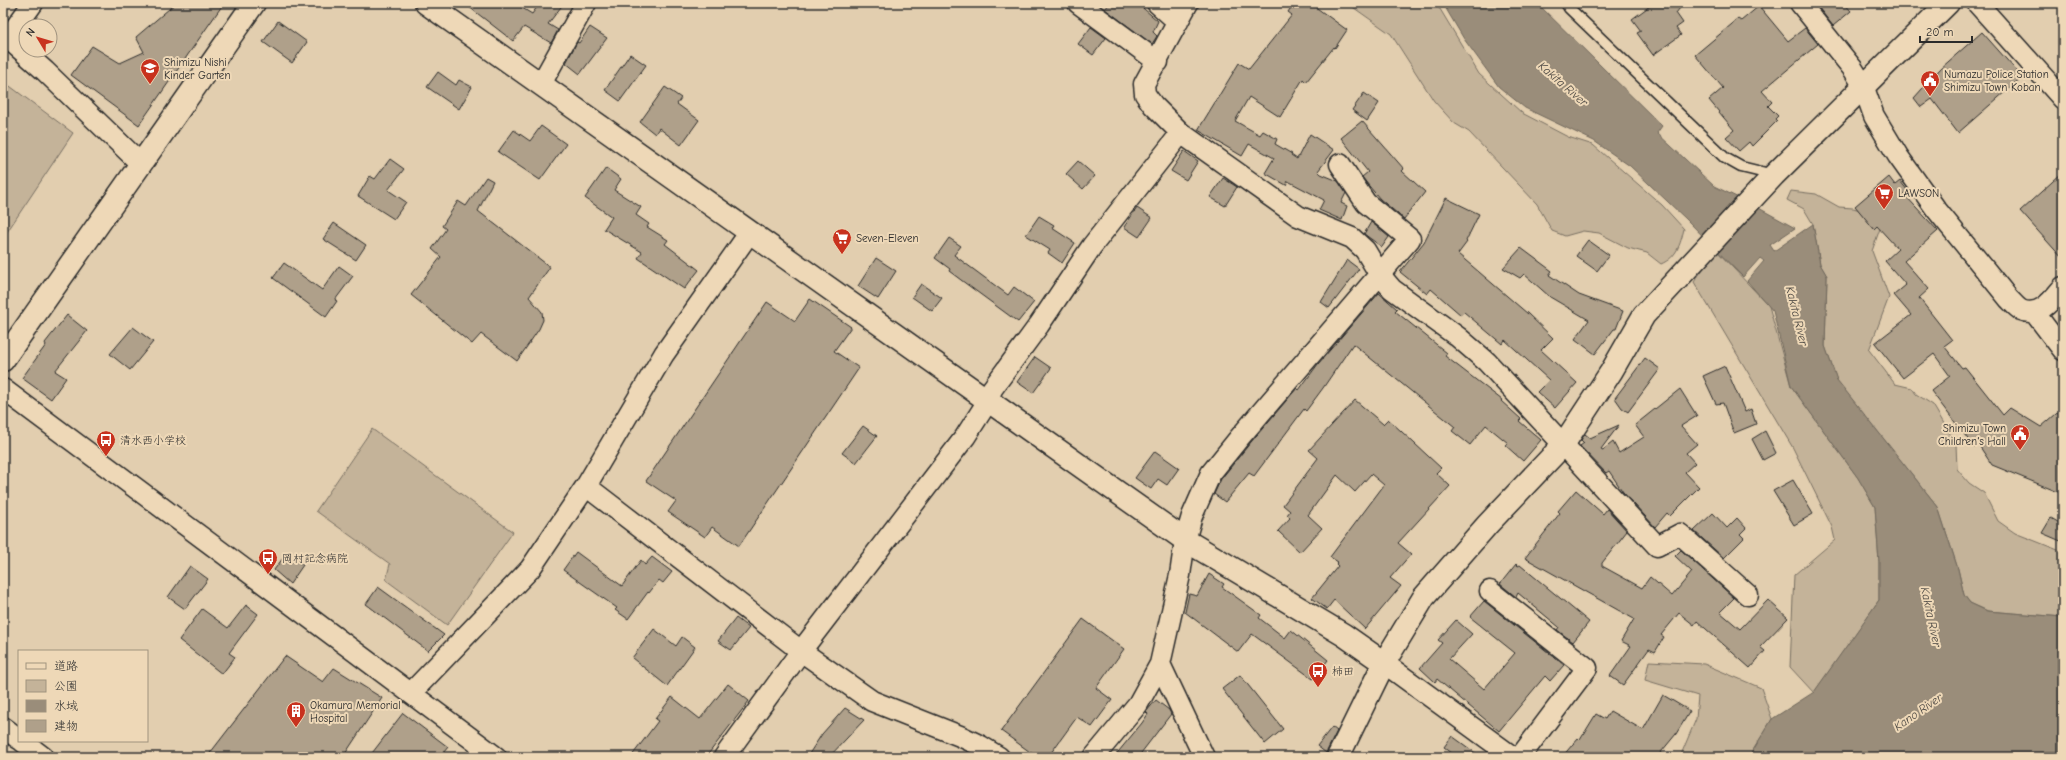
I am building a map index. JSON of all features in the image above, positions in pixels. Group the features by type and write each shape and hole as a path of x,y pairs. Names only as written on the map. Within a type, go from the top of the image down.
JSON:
{"street":[{"path":"33,3 6,36 140,163"},
{"path":"3,360 140,163 254,3"},
{"path":"426,3 1185,540 1344,635 1513,757"},
{"path":"541,84 586,3"},
{"path":"1078,3 1158,62"},
{"path":"1157,3 1178,22"},
{"path":"1188,3 1158,62 1144,84 1145,94 1153,105 1181,133 1298,216 1352,238 1365,250 1380,276 1392,289 1458,338 1487,362 1657,546 1680,534 1748,595"},
{"path":"1800,3 1864,85 1874,116 1898,156 1936,209 2009,299 2021,310 2034,312 2050,302 2063,286"},
{"path":"1338,757 1384,663 1424,597 1488,524 1563,445 1611,372 1644,315 1682,271 1767,182 1948,3"},
{"path":"1977,3 2063,99"},
{"path":"724,757 801,651 965,437 988,401 992,389 1039,325 1092,246 1181,133"},
{"path":"1094,757 1138,704 1160,664 1180,575 1185,540 1192,516 1211,473 1240,437 1380,276 1410,239 1366,203 1340,164"},
{"path":"411,693 530,569 586,486 664,354 750,232"},
{"path":"2034,312 2063,350"},
{"path":"3,389 496,757"},
{"path":"586,486 801,651 872,701 960,736 999,757"},
{"path":"1490,591 1587,668 1520,757"},
{"path":"1160,664 1204,757"},
{"path":"3,727 18,738"},
{"path":"23,742 43,757"}],"lane":[{"path":"1566,3 1569,8 1725,158 1767,182"}],"green space":[{"path":"1347,3 1430,3 1440,9 1479,74 1522,113 1568,137 1593,145 1662,205 1684,229 1677,250 1671,258 1661,264 1647,253 1628,248 1599,233 1583,231 1565,236 1552,231 1537,204 1469,132 1454,123 1434,101 1391,34"},
{"path":"3,81 73,133 3,238"},
{"path":"1791,191 1816,194 1839,207 1853,208 1868,212 1882,223 1872,251 1889,297 1869,350 1895,384 1912,388 1916,394 1933,405 1956,444 1957,469 1969,483 1984,493 1998,521 2015,533 2063,552 2063,617 1988,611 1970,603 1964,595 1958,569 1938,507 1837,381 1825,346 1827,276 1820,264 1813,224 1804,209 1787,200"},
{"path":"1716,250 1769,306 1791,386 1858,478 1875,507 1879,562 1879,600 1814,693 1790,667 1794,575 1835,540 1832,527 1793,448 1694,282"},
{"path":"372,429 513,532 447,625 386,580 390,564 316,511"},
{"path":"1649,661 1704,664 1761,688 1772,719 1749,757 1680,757 1696,719 1698,696 1645,680"}],"water":[{"path":"1440,3 1537,3 1662,126 1657,133 1714,186 1795,228 1770,245 1774,251 1813,224 1820,264 1827,276 1825,346 1837,380 1938,507 1958,569 1964,595 1970,603 1987,611 2063,617 2063,757 1749,757 1772,719 1814,692 1879,600 1879,562 1875,507 1858,478 1791,386 1773,311 1747,281 1764,261 1760,258 1743,277 1686,219 1630,166 1594,141 1525,108 1499,87 1464,39 1445,7"}],"building":[{"path":"176,3 224,3 139,125 71,75 92,46 120,63 144,52 136,37"},
{"path":"464,3 514,3 532,14 540,3 564,3 548,24 558,30 551,43 524,27 513,41"},
{"path":"1110,3 1137,3 1158,21 1153,32 1157,36 1152,44 1105,9"},
{"path":"1294,3 1310,3 1347,30 1335,48 1334,47 1306,82 1303,79 1280,117 1249,97 1235,121 1260,135 1263,131 1277,139 1275,144 1292,154 1291,155 1297,159 1310,134 1334,150 1318,171 1321,174 1338,181 1346,193 1341,203 1347,206 1342,220 1319,210 1324,200 1288,181 1286,185 1265,173 1274,158 1249,144 1242,156 1198,130 1239,63 1249,69 1292,15 1288,12"},
{"path":"1654,3 1684,3 1676,13 1683,23 1676,28 1681,35 1653,55 1637,33 1641,31 1632,19"},
{"path":"1815,3 1844,3 1851,11 1833,26"},
{"path":"1759,6 1788,41 1805,28 1818,44 1762,91 1772,102 1768,106 1778,116 1775,119 1777,121 1752,146 1749,142 1739,151 1726,137 1734,130 1709,100 1723,88 1695,55 1738,19 1741,21"},
{"path":"278,21 307,42 292,63 263,42"},
{"path":"590,27 607,38 580,74 566,63 577,42 579,43"},
{"path":"1091,27 1106,38 1093,55 1078,44"},
{"path":"1982,32 2022,77 1958,133 1932,99 1921,107 1914,98 1940,69"},
{"path":"630,54 646,65 620,101 605,90"},
{"path":"438,72 456,85 459,80 472,87 459,109 427,87"},
{"path":"665,87 681,98 677,104 699,120 681,145 659,128 655,134 640,122"},
{"path":"1364,93 1379,103 1367,121 1352,110"},
{"path":"1362,121 1404,169 1402,171 1425,192 1404,219 1380,199 1362,177 1368,172 1341,138"},
{"path":"541,126 566,144 540,180 498,152 514,130 530,141"},
{"path":"1184,151 1198,161 1186,180 1171,171"},
{"path":"390,159 404,169 388,190 406,202 394,219 358,196 370,176 375,179"},
{"path":"1078,161 1095,176 1083,189 1066,174"},
{"path":"606,168 621,179 614,190 641,207 636,215 649,224 647,227 668,240 665,244 699,270 684,289 638,258 642,252 604,229 612,217 585,198"},
{"path":"2063,172 2063,259 2020,211"},
{"path":"486,177 493,181 478,211 550,267 529,297 542,312 543,320 539,329 517,361 481,334 472,344 411,295 441,257 432,249 446,229 442,226 458,201 466,206"},
{"path":"1889,177 1895,185 1900,181 1908,191 1904,194 1938,231 1904,261 1929,289 1919,298 1952,340 1944,346 1962,368 1965,367 2003,415 2010,408 2041,427 2063,408 2063,494 1992,465 1978,444 1974,447 1931,391 1950,376 1934,354 1903,378 1875,343 1911,315 1894,295 1906,285 1885,261 1898,249 1877,226 1874,229 1855,206"},
{"path":"1223,178 1237,187 1225,206 1210,197"},
{"path":"1446,198 1479,214 1466,241 1467,242 1458,254 1528,314 1553,338 1541,350 1577,383 1555,408 1537,392 1549,380 1505,340 1502,344 1464,312 1461,315 1431,289 1427,294 1400,272 1424,242"},
{"path":"1137,208 1152,218 1139,237 1124,227"},
{"path":"1039,216 1054,225 1052,228 1075,243 1062,263 1048,253 1050,250 1026,235"},
{"path":"1371,222 1389,237 1382,247 1364,234"},
{"path":"334,223 366,245 356,260 323,239"},
{"path":"949,238 961,246 954,255 1008,295 1014,287 1034,302 1018,322 949,271 950,269 935,258"},
{"path":"1588,240 1609,255 1597,271 1576,256"},
{"path":"1521,248 1552,271 1549,275 1579,295 1623,311 1616,329 1614,329 1595,354 1575,339 1589,320 1550,297 1524,274 1520,278 1503,268"},
{"path":"876,258 896,271 878,299 858,286"},
{"path":"1347,260 1359,269 1329,308 1321,302"},
{"path":"284,263 322,290 339,266 353,276 335,300 337,301 326,317 273,278"},
{"path":"921,284 942,298 932,311 912,297"},
{"path":"1379,293 1397,309 1395,311 1447,353 1445,356 1502,400 1501,401 1521,419 1519,421 1541,440 1523,461 1505,445 1508,443 1486,425 1470,445 1452,431 1455,427 1353,344 1306,411 1304,409 1254,476 1249,473 1225,502 1214,494 1221,479 1251,442 1297,388 1299,390 1318,364"},
{"path":"810,299 851,327 834,351 859,368 739,546 712,527 705,537 668,512 676,501 646,481 767,302 795,321"},
{"path":"67,315 87,331 55,371 66,378 51,399 22,378 46,345 45,343"},
{"path":"133,327 153,342 130,370 110,354"},
{"path":"1035,357 1051,368 1033,393 1017,382"},
{"path":"1645,358 1660,369 1628,412 1622,408 1615,398"},
{"path":"1725,366 1745,412 1751,409 1756,424 1734,433 1723,403 1716,404 1703,376"},
{"path":"1680,389 1697,416 1681,426 1697,444 1686,453 1695,463 1685,472 1699,487 1670,516 1667,513 1655,527 1623,492 1609,471 1606,473 1580,446 1584,443 1581,440 1585,434 1590,438 1619,425 1601,449 1603,450 1613,442 1619,453 1644,437 1635,425"},
{"path":"1355,400 1383,424 1388,419 1441,468 1436,473 1450,486 1398,543 1411,554 1390,578 1401,586 1365,629 1334,600 1327,609 1312,598 1338,566 1336,564 1338,562 1330,557 1384,485 1371,474 1355,492 1337,475 1308,515 1322,528 1300,552 1278,531 1290,518 1287,515 1290,511 1283,505 1318,458 1309,450"},
{"path":"863,426 877,436 856,463 842,453"},
{"path":"1765,431 1776,453 1763,460 1752,439"},
{"path":"1155,451 1179,468 1167,485 1158,479 1151,489 1135,478"},
{"path":"1793,480 1813,514 1794,525 1773,491"},
{"path":"1576,490 1603,514 1607,509 1627,531 1602,563 1602,566 1642,588 1650,577 1672,596 1692,572 1675,556 1681,550 1734,598 1720,612 1740,629 1768,600 1788,618 1760,647 1765,651 1750,668 1697,621 1694,625 1679,613 1661,635 1664,637 1655,652 1649,649 1623,685 1610,676 1631,646 1621,641 1634,619 1525,558 1560,513 1558,511"},
{"path":"1713,513 1727,528 1737,518 1746,528 1740,534 1744,538 1724,558 1694,531"},
{"path":"2051,518 2063,525 2063,542 2042,533"},
{"path":"576,552 622,586 641,560 645,565 652,557 672,572 663,583 659,580 628,619 615,610 617,608 563,570"},
{"path":"286,554 303,565 290,584 274,570"},
{"path":"1516,564 1518,566 1520,565 1589,622 1573,642 1557,630 1559,627 1518,593 1516,597 1500,584"},
{"path":"190,566 208,579 185,609 168,597"},
{"path":"1209,574 1224,584 1222,587 1261,615 1259,618 1285,638 1291,630 1328,660 1313,679 1252,634 1238,652 1185,612 1189,594 1197,596"},
{"path":"378,587 444,635 428,651 366,604"},
{"path":"1484,601 1564,665 1550,681 1545,676 1499,731 1437,679 1435,682 1420,668 1442,643 1438,640 1456,620 1472,634 1449,659 1484,689 1515,653 1470,617"},
{"path":"246,605 258,614 229,653 235,657 222,674 179,640 202,609 228,628"},
{"path":"736,618 749,628 731,650 718,641"},
{"path":"1083,619 1124,649 1096,688 1112,700 1092,727 1077,717 1048,757 1037,757 1001,731"},
{"path":"654,629 676,646 682,637 695,647 667,686 632,658"},
{"name":"Okamura Memorial Hospital","path":"285,656 323,682 334,668 382,698 343,757 207,757"},
{"path":"1240,675 1283,729 1265,744 1222,689"},
{"path":"728,684 749,701 706,757 631,757 658,721 655,719 672,697 700,719"},
{"path":"1663,695 1690,711 1676,734 1657,757 1562,757 1578,738 1580,740 1596,714 1605,719 1610,711 1643,730"},
{"path":"1156,700 1169,710 1171,714 1138,757 1114,757 1142,723 1148,714 1146,712"},
{"path":"845,708 864,720 829,757 807,757 822,734"},
{"path":"403,713 448,747 440,757 369,757"},
{"path":"1332,727 1337,731 1326,753 1317,746"},
{"path":"1452,736 1481,757 1457,757 1444,747"}],"place":[{"name":"Shimizu Nishi Kinder Garten","path":"150,85"},
{"name":"Numazu Police Station Shimizu Town Koban","path":"1930,97"},
{"name":"LAWSON","path":"1884,210"},
{"name":"Seven-Eleven","path":"842,255"},
{"name":"Shimizu Town Children's Hall","path":"2020,451"},
{"name":"清水西小学校","path":"106,457"},
{"name":"岡村記念病院","path":"268,575"},
{"name":"柿田","path":"1318,688"},
{"name":"Okamura Memorial Hospital","path":"296,728"}],"water label":[{"name":"Kakita River","path":"1563,84"},
{"name":"Kakita River","path":"1797,316"},
{"name":"Kakita River","path":"1931,617"},
{"name":"Kano River","path":"1918,712"}]}
